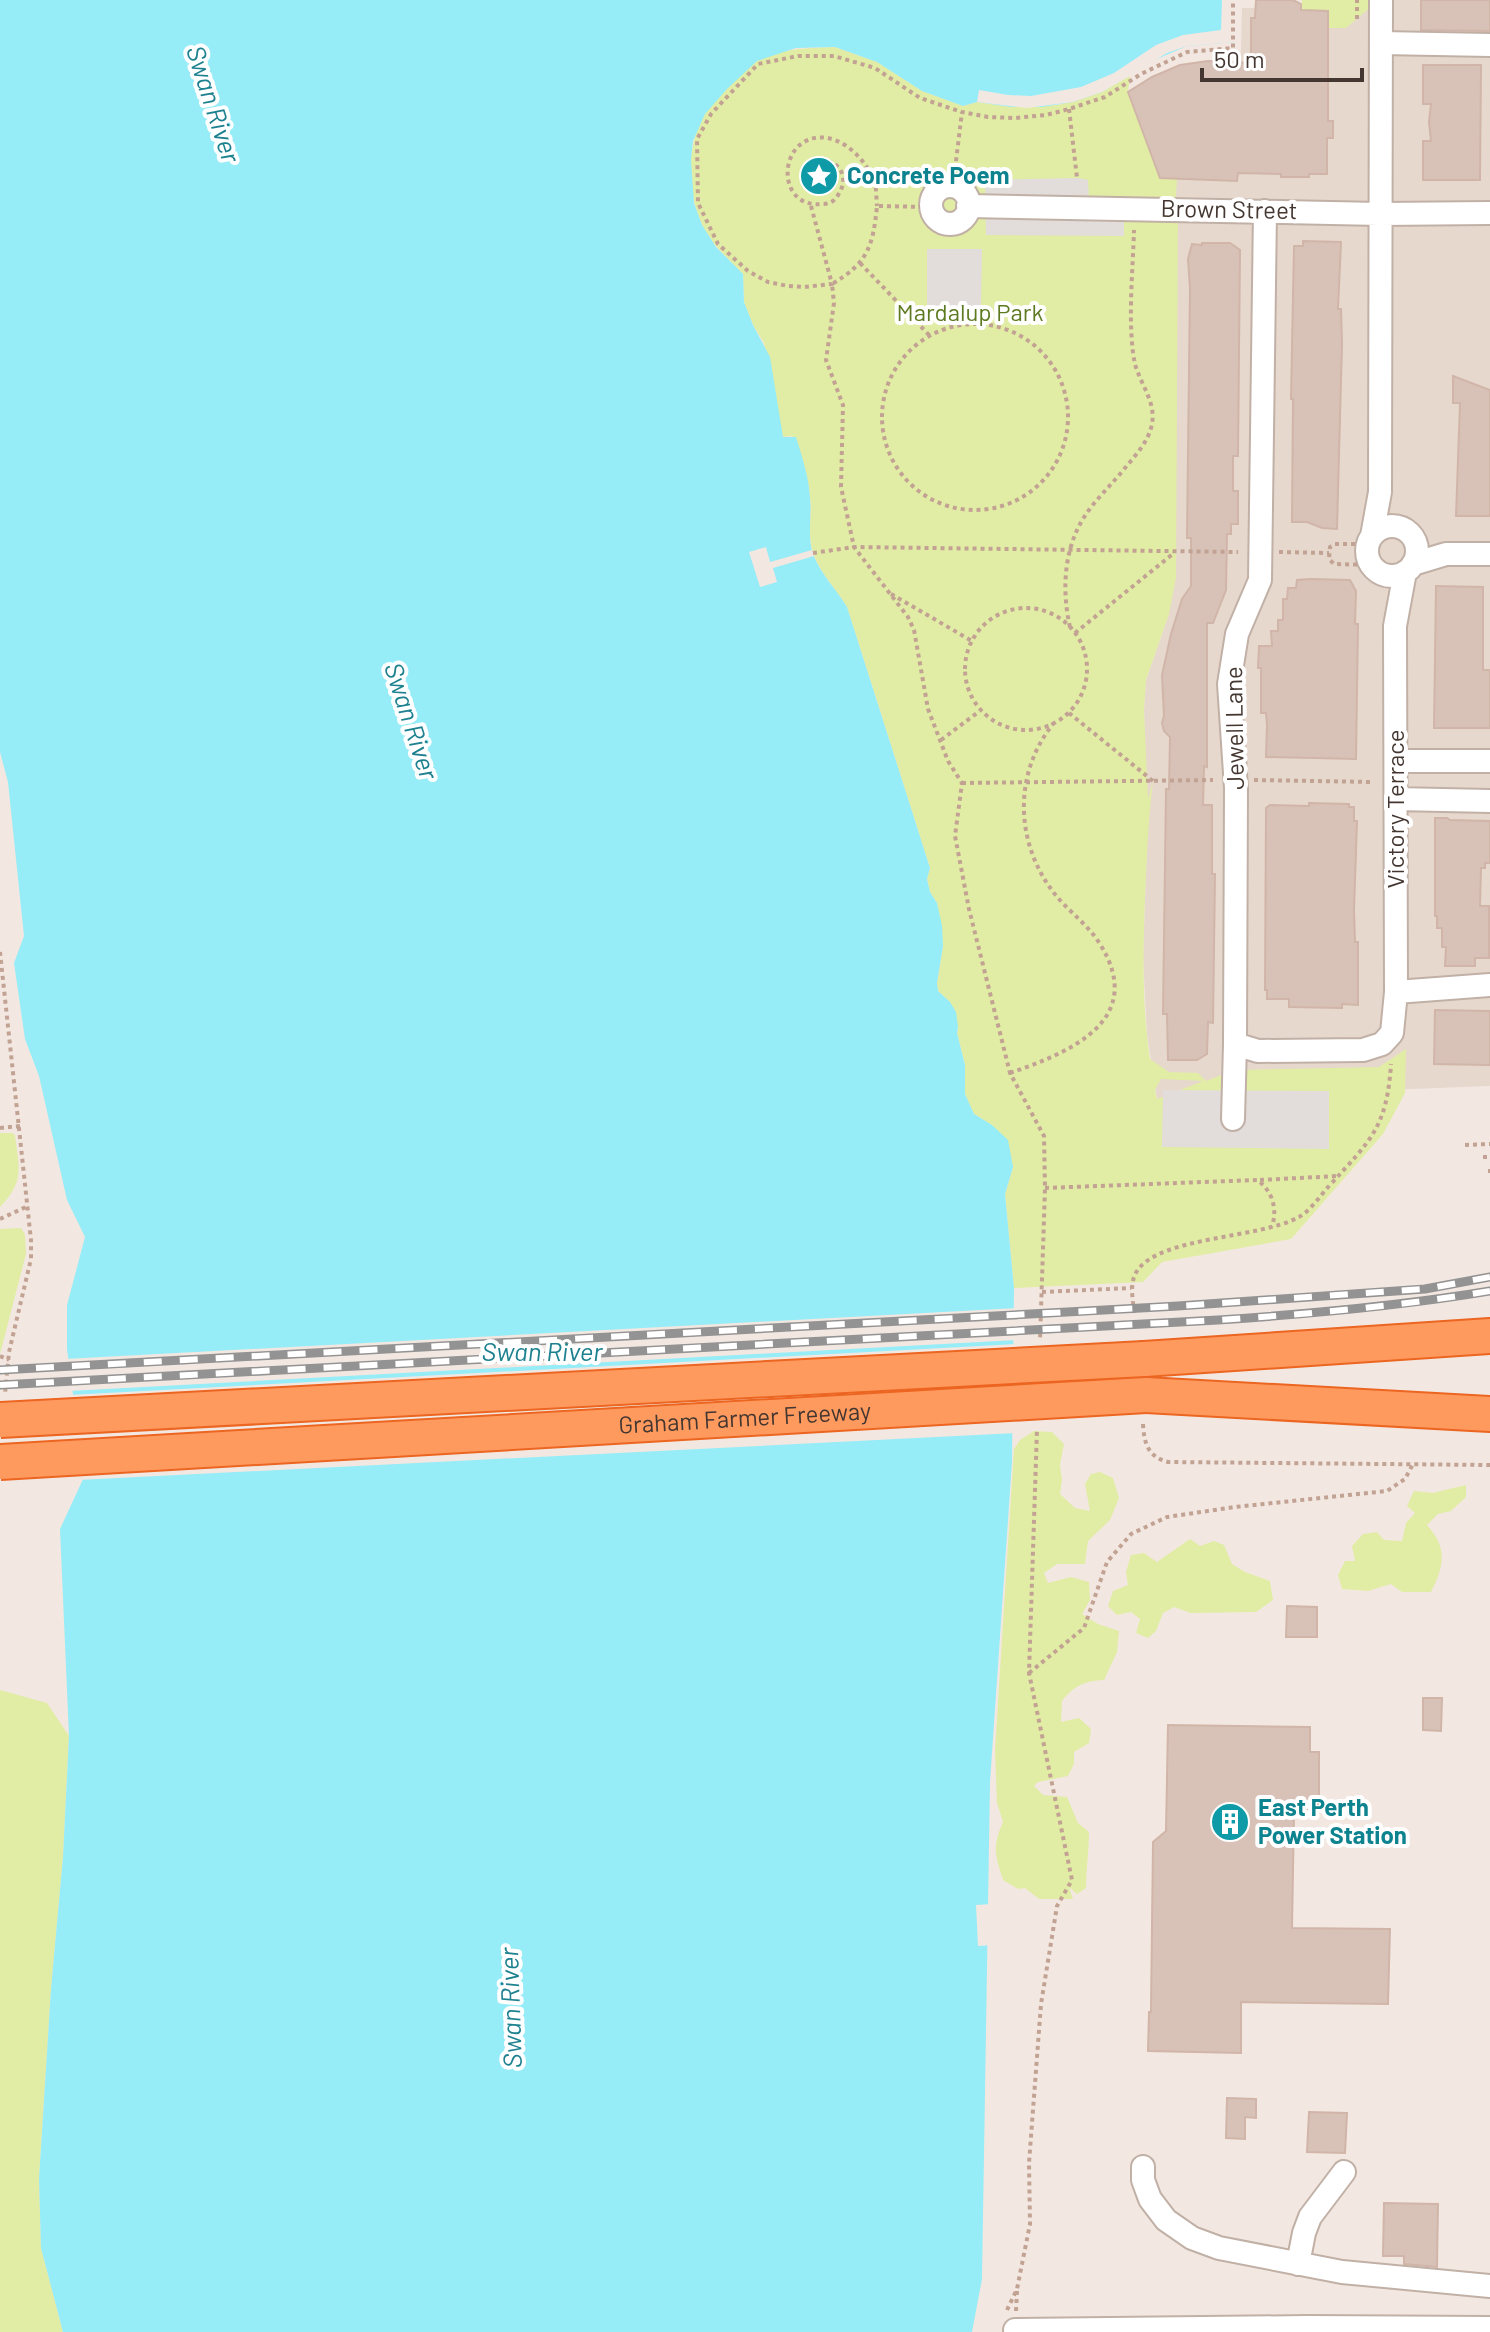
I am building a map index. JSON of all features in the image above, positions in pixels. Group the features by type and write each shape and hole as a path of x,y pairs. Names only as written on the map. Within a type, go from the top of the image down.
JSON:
{"highway":[{"path":"1144,1359 1490,1336"},
{"name":"Graham Farmer Freeway","path":"0,1420 1144,1359 1490,1357"},
{"name":"Graham Farmer Freeway","path":"0,1462 1144,1410 1354,1389 1490,1393"},
{"path":"1144,1410 1490,1414"}],"street":[{"path":"1381,0 1380,492 1367,551 1376,569 1389,576 1446,554 1490,554"},
{"path":"1381,43 1490,45"},
{"name":"Brown Street","path":"931,207 937,219 949,224 962,219 968,206 1380,214 1490,213"},
{"name":"Jewell Lane","path":"1233,1119 1236,788 1229,684 1237,634 1260,580 1265,211"},
{"path":"1380,492 1417,552 1409,568"},
{"path":"1372,536 1379,530 1405,533 1446,554"},
{"name":"Victory Terrace","path":"1396,992 1395,626 1409,568"},
{"name":"Victory Terrace","path":"1376,569 1395,626"},
{"path":"1396,761 1490,761"},
{"path":"1396,799 1490,801"},
{"path":"1235,1044 1258,1051 1363,1050 1382,1044 1392,1033 1396,992 1490,985"},
{"path":"1143,2167 1143,2180 1150,2199 1166,2220 1192,2238 1219,2248 1342,2272 1490,2286"},
{"path":"1298,2264 1310,2217 1344,2172"},
{"path":"1010,2325 1490,2328"}],"path":[{"path":"819,173 821,170 829,172 831,178 828,185 823,187 814,186 808,176 810,166 816,160 825,159 841,168 843,181 839,195 829,204 811,206 794,196 788,181 789,163 798,146 810,139 824,138 841,141 863,161 875,182 875,234 865,256 850,273 832,284 804,287 768,282 748,271 718,244 698,203 697,139 711,114 758,64 798,56 834,56 875,68 920,98 962,112 1015,118 1046,115 1105,97 1141,74 1187,52 1233,48 1233,0"},
{"path":"1357,0 1357,19"},
{"path":"1069,109 1077,178"},
{"path":"954,177 962,112"},
{"path":"811,206 832,284 834,303 826,360 843,405 841,487 854,547 908,617 914,630 928,709 948,761 962,783 955,836 969,909 1010,1073 1044,1136 1040,1340"},
{"path":"877,206 931,207"},
{"path":"1070,627 1065,573 1077,529 1089,510 1142,448 1151,428 1153,411 1136,365 1132,342 1134,230"},
{"path":"860,263 930,336"},
{"path":"980,306 983,324"},
{"path":"983,324 1000,327 1026,339 1055,369 1067,406 1067,430 1052,469 1031,490 1004,505 966,509 946,505 924,494 907,480 895,465 887,447 882,417 888,383 908,352 930,336 956,326 983,324"},
{"path":"1335,544 1330,547 1329,553 1329,559 1334,564 1376,569"},
{"path":"813,553 854,547 1237,552"},
{"path":"1075,633 1176,551"},
{"path":"1288,552 1329,553"},
{"path":"889,592 972,641"},
{"path":"1012,610 1039,610 1070,627 1086,656 1087,675 1082,693 1069,713 1042,728 1020,730 1002,725 981,710 968,687 965,668 972,641 988,622 1012,610"},
{"path":"940,740 981,710"},
{"path":"1069,713 1153,781"},
{"path":"1010,1073 1052,1059 1093,1033 1108,1014 1114,995 1108,959 1099,942 1051,890 1029,845 1024,827 1026,782 1038,746 1053,724"},
{"path":"962,783 1205,780"},
{"path":"1273,780 1355,781"},
{"path":"0,952 20,1126 31,1259 9,1352"},
{"path":"1134,1313 1132,1288 1136,1273 1145,1263 1168,1249 1271,1228 1301,1216 1338,1176 1374,1135 1384,1113 1390,1084 1392,1033"},
{"path":"0,1128 20,1126"},
{"path":"1465,1145 1490,1144"},
{"path":"1483,1157 1490,1157"},
{"path":"1045,1188 1338,1176"},
{"path":"1257,1180 1266,1186 1270,1194 1275,1217 1271,1228"},
{"path":"0,1219 28,1206"},
{"path":"1042,1292 1132,1288"},
{"path":"0,1356 9,1360"},
{"path":"1144,1410 1144,1440 1157,1458 1168,1462 1490,1465"},
{"path":"1010,2325 1008,2306 1017,2289 1030,2224 1029,2163 1041,2004 1057,1906 1072,1880 1029,1673 1038,1419"},
{"path":"1029,1673 1084,1628 1107,1562 1131,1534 1167,1517 1387,1491 1405,1479 1413,1464"}],"shaded area":[{"path":"1379,0 1490,0 1490,1086 1157,1099 1147,1034 1143,957 1148,817 1144,710 1146,680 1169,614 1103,133 1139,108 1240,85 1242,8 1294,8 1300,27"},
{"path":"985,180 1088,180 1089,202 1124,202 1124,236 986,235"},
{"path":"927,249 982,249 981,306 927,306"},
{"path":"1163,1090 1329,1091 1329,1149 1162,1147"}],"green space":[{"path":"1302,0 1379,0 1346,28 1300,28"},
{"name":"Mardalup Park","path":"835,47 877,62 922,91 963,106 977,102 1011,107 1058,105 1102,92 1130,76 1128,92 1161,177 1177,179 1176,578 1169,614 1146,680 1144,710 1148,799 1153,781 1144,918 1150,1059 1169,1072 1198,1073 1206,1081 1234,1070 1379,1067 1406,1049 1405,1093 1383,1134 1291,1239 1162,1262 1143,1282 1014,1288 1005,1194 1013,1167 992,1125 974,1114 965,1094 965,1065 958,1027 950,1002 938,991 943,946 937,903 927,879 930,868 847,607 813,553 806,473 792,436 783,437 764,343 744,302 743,274 709,237 693,196 691,167 694,139 705,114 719,97 748,68 765,57 795,50","holes":["1161,1079 1203,1081 1157,1099 1155,1090"]},
{"path":"0,1133 15,1135 19,1165 17,1181 0,1207"},
{"path":"21,1228 25,1235 26,1254 0,1354 0,1229"},
{"path":"1034,1431 1052,1432 1064,1444 1060,1494 1075,1508 1090,1511 1085,1484 1091,1474 1100,1472 1113,1478 1119,1498 1110,1520 1088,1541 1085,1564 1057,1564 1044,1573 1048,1583 1071,1577 1089,1582 1090,1600 1082,1614 1098,1624 1119,1631 1117,1652 1104,1680 1080,1685 1062,1701 1061,1722 1079,1718 1091,1729 1089,1743 1074,1752 1074,1764 1068,1776 1038,1782 1034,1786 1043,1795 1067,1797 1078,1823 1089,1832 1086,1888 1077,1894 1069,1887 1073,1899 1039,1899 1025,1888 1018,1889 1003,1880 996,1851 1003,1822 997,1803 995,1750 1014,1449 1020,1440"},
{"path":"1466,1485 1466,1497 1451,1511 1438,1514 1427,1525 1434,1533 1442,1557 1431,1592 1402,1592 1391,1584 1368,1591 1342,1589 1338,1575 1345,1561 1355,1561 1352,1546 1363,1534 1377,1532 1384,1540 1402,1541 1406,1523 1415,1513 1407,1506 1414,1491 1433,1493"},
{"path":"1190,1539 1200,1546 1214,1541 1224,1545 1232,1564 1270,1581 1273,1600 1256,1612 1191,1613 1174,1607 1163,1613 1156,1631 1148,1638 1136,1633 1140,1619 1131,1612 1117,1615 1108,1606 1113,1591 1128,1585 1126,1572 1131,1555 1144,1553 1157,1562"},
{"path":"0,1690 47,1703 69,1736 39,2179 41,2248 63,2332 0,2332"}],"water":[{"name":"Swan River","path":"0,0 1237,0 1237,42 1187,46 1150,62 1102,92 1073,102 1042,107 977,102 963,106 922,91 877,62 835,47 796,48 757,61 705,114 693,141 694,203 702,225 716,247 743,274 744,302 770,357 783,437 796,437 805,467 813,554 847,607 930,868 927,879 942,926 938,991 956,1012 957,1033 965,1065 965,1094 974,1114 1008,1140 1013,1167 1005,1194 1014,1288 1012,1462 990,1782 982,2279 972,2332 63,2332 41,2248 39,2179 69,1736 60,1529 84,1477 67,1349 67,1305 85,1237 67,1200 39,1076 25,1039 14,963 24,936 8,782 0,752"}],"pier":[{"path":"1222,0 1237,0 1237,42 1187,46 1167,53 1102,92 1073,102 1027,108 977,102 979,90 1031,96 1081,87 1114,73 1156,45 1183,35 1221,30"},
{"path":"766,547 770,562 812,550 814,556 773,568 777,582 760,587 749,552"},
{"path":"1018,1308 1017,1340 69,1391 65,1359"},
{"path":"1017,1344 1016,1433 78,1480 69,1395"},
{"path":"992,1904 992,1945 978,1946 976,1905"}],"building":[{"path":"1256,0 1293,0 1301,4 1301,10 1328,11 1328,121 1333,121 1333,138 1327,138 1327,174 1281,177 1281,174 1238,173 1237,181 1160,178 1128,92 1180,65 1208,61 1251,63 1251,18 1255,18"},
{"path":"1421,0 1490,0 1490,31 1421,30"},
{"path":"1423,65 1481,65 1480,180 1423,180 1423,141 1431,141 1431,104 1423,104"},
{"path":"1303,241 1341,242 1338,309 1341,309 1342,344 1337,529 1292,522 1294,246 1303,246"},
{"path":"1230,243 1240,250 1238,456 1233,456 1233,491 1238,491 1238,524 1231,524 1231,534 1227,534 1226,590 1213,623 1207,623 1207,767 1204,766 1203,805 1212,805 1212,874 1215,874 1213,1023 1208,1022 1207,1054 1197,1060 1168,1060 1167,1014 1163,1014 1166,789 1169,789 1170,737 1162,723 1162,675 1182,599 1191,586 1191,538 1187,538 1188,259 1192,244"},
{"path":"1453,376 1490,390 1490,516 1456,516 1460,403 1453,403"},
{"path":"1297,580 1350,580 1356,591 1356,759 1266,757 1267,725 1266,713 1261,713 1259,646 1272,646 1271,631 1278,631 1278,620 1283,620 1283,599 1287,599 1288,588 1296,588"},
{"path":"1436,586 1483,587 1483,670 1490,670 1490,728 1434,728"},
{"path":"1309,803 1349,804 1349,807 1354,807 1354,821 1357,821 1354,910 1355,942 1358,942 1358,1005 1342,1004 1342,1008 1289,1007 1289,999 1267,999 1266,808 1270,805 1309,806"},
{"path":"1435,818 1490,821 1490,863 1485,863 1485,868 1481,868 1480,906 1489,906 1489,958 1475,958 1475,966 1445,966 1446,947 1442,947 1442,928 1437,928 1435,916"},
{"path":"1435,1010 1490,1011 1490,1065 1434,1064"},
{"path":"1287,1606 1317,1607 1317,1637 1286,1637"},
{"path":"1423,1698 1442,1698 1441,1731 1423,1730"},
{"name":"East Perth Power Station","path":"1168,1725 1310,1727 1310,1752 1319,1752 1319,1813 1294,1813 1292,1928 1390,1929 1388,2004 1241,2002 1241,2053 1148,2051 1153,1842 1166,1831"},
{"path":"1227,2098 1256,2099 1256,2118 1245,2117 1245,2139 1226,2138"},
{"path":"1309,2112 1347,2113 1345,2153 1307,2152"},
{"path":"1384,2203 1438,2204 1437,2267 1404,2264 1404,2256 1383,2256"}],"railway":[{"path":"0,1370 1178,1306 1425,1289 1490,1277"},
{"path":"0,1385 1218,1320 1355,1309 1490,1291"}],"place":[{"name":"Concrete Poem","path":"819,176"},
{"name":"East Perth Power Station","path":"1230,1822"}]}
